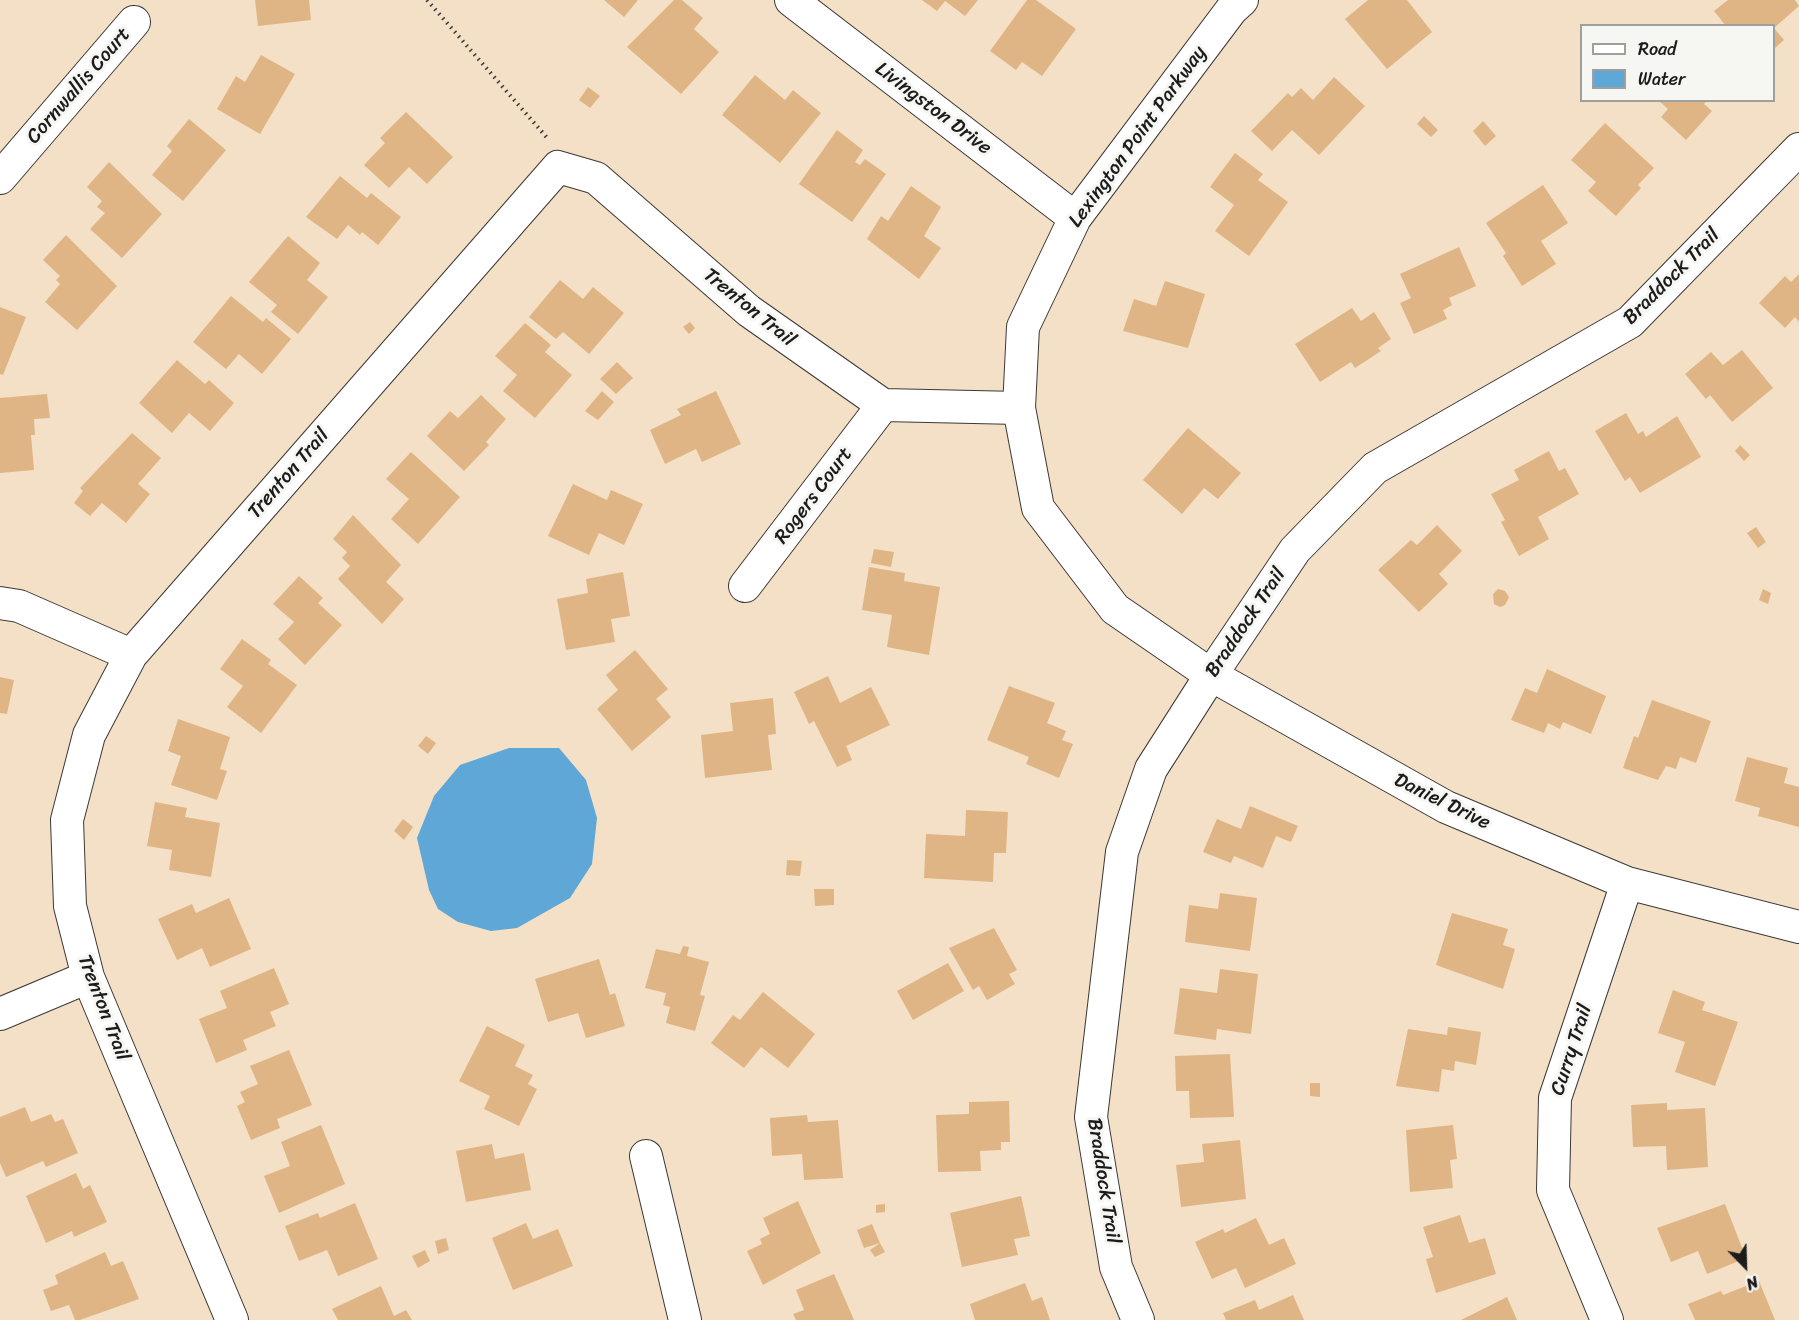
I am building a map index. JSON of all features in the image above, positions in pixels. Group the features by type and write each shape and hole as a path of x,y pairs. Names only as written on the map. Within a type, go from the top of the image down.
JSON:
{"street":[{"name":"Livingston Drive","path":"791,0 1075,218"},
{"name":"Lexington Point Parkway","path":"1115,609 1038,508 1019,408 1023,327 1075,218 1232,9 1242,0"},
{"name":"Cornwallis Court","path":"0,178 134,22"},
{"name":"Braddock Trail","path":"1138,1320 1116,1267 1091,1117 1122,852 1151,769 1210,675 1295,550 1376,468 1630,322 1799,149"},
{"name":"Trenton Trail","path":"232,1320 88,977 70,906 67,820 88,735 131,655 558,167 596,178 749,311 883,405"},
{"path":"883,405 1019,408"},
{"name":"Rogers Court","path":"745,586 883,405"},
{"path":"0,603 19,606 131,655"},
{"name":"Daniel Drive","path":"1115,609 1210,675 1446,807 1627,883 1799,927"},
{"name":"Curry Trail","path":"1607,1320 1553,1190 1554,1098 1627,883"},
{"path":"0,1014 88,977"},
{"path":"646,1156 680,1319"}],"path":[{"path":"427,0 551,143 558,167"}],"water":[{"path":"509,748 559,748 586,780 597,818 592,864 570,898 517,928 491,931 458,922 438,909 429,890 417,838 434,796 460,765"}],"building":[{"path":"255,0 309,0 311,20 258,26"},
{"path":"604,0 638,0 624,17"},
{"path":"674,0 682,0 703,18 694,29 719,52 681,94 627,47"},
{"path":"922,0 978,0 965,16 945,1 937,11"},
{"path":"1027,0 1036,0 1076,29 1042,76 1022,62 1016,70 990,51"},
{"path":"1368,0 1407,0 1432,32 1387,69 1345,19"},
{"path":"1728,0 1795,0 1799,6 1775,27 1775,24 1724,24 1714,11"},
{"path":"1775,29 1784,40 1775,48"},
{"path":"261,55 295,74 260,134 217,109 236,76 245,82"},
{"path":"755,75 785,100 793,90 821,113 780,163 722,115"},
{"path":"1334,77 1365,106 1319,155 1292,130 1272,151 1251,131 1288,93 1292,97 1301,88 1313,100"},
{"path":"588,87 600,96 590,108 579,100"},
{"path":"1660,102 1706,102 1704,104 1712,111 1686,140 1661,117 1668,109"},
{"path":"406,112 453,157 427,184 409,167 389,188 364,165 385,143 380,138"},
{"path":"1424,116 1438,130 1431,137 1417,124"},
{"path":"189,119 226,150 183,201 152,175 172,151 167,146"},
{"path":"1483,121 1496,136 1485,146 1473,131"},
{"path":"1605,123 1654,168 1638,185 1641,188 1616,216 1588,191 1596,182 1571,160"},
{"path":"837,130 863,150 855,162 860,165 865,159 886,174 852,222 799,184"},
{"path":"1235,153 1263,174 1258,180 1288,202 1249,256 1215,231 1234,205 1210,187"},
{"path":"109,162 162,214 122,258 90,229 105,213 97,207 102,201 87,187"},
{"path":"340,176 367,198 371,193 401,217 378,245 362,232 360,235 348,225 337,239 306,217"},
{"path":"1543,185 1568,223 1541,241 1556,264 1522,286 1503,256 1506,253 1486,223"},
{"path":"911,186 941,207 924,236 941,248 919,279 867,239 881,216 888,221"},
{"path":"66,235 117,286 77,330 45,302 60,284 56,280 60,276 43,260"},
{"path":"288,236 320,263 307,280 328,297 298,334 271,312 277,305 249,282"},
{"path":"1459,247 1476,286 1449,298 1452,305 1443,310 1447,319 1414,334 1400,303 1411,298 1400,274"},
{"path":"1799,274 1799,322 1795,317 1785,328 1759,303 1785,276 1791,282"},
{"path":"560,280 583,299 593,287 624,313 589,354 563,332 556,339 529,317"},
{"path":"1165,281 1205,294 1188,348 1123,331 1134,299 1156,306"},
{"path":"231,296 263,322 266,318 291,339 262,374 239,354 226,369 193,342"},
{"path":"0,307 26,317 3,375 0,374"},
{"path":"1352,308 1361,321 1374,312 1391,339 1378,348 1381,351 1355,368 1351,362 1320,382 1295,344"},
{"path":"690,322 695,328 689,334 683,327"},
{"path":"525,323 551,345 545,352 572,375 535,418 503,391 517,375 495,356"},
{"path":"1742,350 1773,388 1732,422 1710,395 1706,399 1685,374 1711,352 1723,365"},
{"path":"177,360 205,384 209,380 234,403 210,431 189,413 172,433 139,403"},
{"path":"617,362 633,378 616,394 600,379"},
{"path":"602,391 614,402 598,420 585,411"},
{"path":"716,391 741,444 702,462 696,449 665,464 650,430 681,415 677,409"},
{"path":"47,394 50,418 34,419 35,435 31,435 34,470 0,473 0,398"},
{"path":"481,395 506,419 486,442 489,445 464,471 427,436 450,411 458,418"},
{"path":"1626,413 1638,434 1643,431 1646,437 1677,416 1701,457 1640,493 1630,477 1625,481 1595,431"},
{"path":"1188,428 1241,473 1218,499 1204,488 1182,514 1143,480"},
{"path":"132,433 161,458 138,484 150,494 126,523 102,503 90,516 74,503 83,491 80,488"},
{"path":"1740,445 1750,455 1744,461 1735,451"},
{"path":"1549,451 1559,471 1565,468 1579,494 1538,517 1549,539 1519,556 1501,522 1505,520 1491,494 1519,480 1514,470"},
{"path":"411,452 460,497 418,544 391,519 409,499 386,479"},
{"path":"573,484 607,500 611,490 643,504 624,545 599,533 589,555 548,536"},
{"path":"353,515 401,565 386,582 404,599 382,624 338,579 350,566 342,558 347,552 333,539"},
{"path":"1437,525 1462,551 1439,574 1448,584 1419,612 1378,570 1411,540 1417,545"},
{"path":"1756,527 1766,542 1758,548 1747,533"},
{"path":"874,549 894,552 891,567 871,563"},
{"path":"869,567 905,573 904,581 940,587 929,655 887,647 892,615 862,610"},
{"path":"623,572 630,616 611,619 615,642 566,650 557,599 588,593 586,579"},
{"path":"299,576 323,598 318,603 342,625 305,665 278,639 294,622 273,604"},
{"path":"1498,589 1505,591 1509,597 1505,605 1500,607 1494,604 1493,594"},
{"path":"1763,589 1771,593 1768,604 1759,600"},
{"path":"242,639 271,660 268,664 297,685 261,733 227,707 243,686 220,669"},
{"path":"635,650 668,689 656,699 671,717 632,751 597,709 618,690 606,675"},
{"path":"1547,669 1606,696 1591,734 1563,722 1560,729 1548,723 1544,733 1511,720 1525,688 1537,693"},
{"path":"828,676 840,703 871,687 890,725 846,746 852,760 837,767 814,721 809,724 794,692"},
{"path":"0,677 14,680 7,714 0,713"},
{"path":"1009,686 1055,703 1047,723 1066,731 1062,740 1073,744 1059,778 1026,764 1029,757 987,740"},
{"path":"773,698 776,734 768,735 772,770 705,778 701,735 733,731 730,703"},
{"path":"1652,700 1711,721 1696,763 1680,757 1676,769 1666,766 1658,780 1623,768 1634,736 1638,738"},
{"path":"178,719 230,737 220,769 227,771 217,800 171,785 181,756 168,751"},
{"path":"426,736 436,743 428,754 418,746"},
{"path":"1747,757 1788,768 1784,783 1799,787 1799,827 1758,816 1760,808 1735,801"},
{"path":"155,802 187,808 185,817 220,823 211,877 169,870 172,850 147,846"},
{"path":"1250,806 1298,826 1291,842 1276,836 1263,868 1234,856 1231,863 1203,852 1217,819 1241,829"},
{"path":"966,810 1008,812 1006,853 994,853 993,882 924,878 926,834 965,836"},
{"path":"403,819 413,827 404,840 394,831"},
{"path":"787,860 802,861 800,876 786,875"},
{"path":"814,889 834,889 834,905 815,906"},
{"path":"1220,893 1257,898 1250,951 1185,942 1189,905 1218,909"},
{"path":"229,898 251,949 210,967 202,948 177,960 158,919 192,904 196,913"},
{"path":"1452,913 1508,929 1503,945 1515,949 1503,989 1436,965"},
{"path":"994,928 1017,970 1009,974 1015,984 987,1000 979,986 973,990 949,948"},
{"path":"683,946 689,947 687,956 709,962 700,995 705,996 695,1031 666,1023 670,1007 663,1005 666,993 645,988 656,949 680,954"},
{"path":"599,959 610,995 615,993 625,1026 586,1038 578,1013 548,1022 535,979"},
{"path":"948,963 964,991 913,1020 897,991"},
{"path":"274,968 289,1004 270,1012 276,1026 243,1040 247,1050 216,1063 199,1019 227,1008 220,991"},
{"path":"1220,969 1258,974 1251,1034 1217,1029 1216,1040 1174,1034 1180,988 1217,993"},
{"path":"1673,990 1705,1002 1702,1010 1738,1022 1715,1086 1675,1072 1685,1042 1658,1033"},
{"path":"763,992 815,1034 788,1068 761,1047 744,1068 711,1043 733,1015 740,1020"},
{"path":"487,1026 525,1045 515,1066 533,1075 528,1084 537,1089 519,1126 484,1109 490,1096 459,1081"},
{"path":"1448,1027 1481,1032 1476,1065 1455,1061 1454,1071 1442,1069 1439,1092 1396,1086 1408,1029 1447,1035"},
{"path":"289,1050 312,1105 277,1119 280,1128 251,1140 237,1106 245,1102 240,1092 258,1084 250,1066"},
{"path":"1230,1054 1234,1117 1190,1118 1189,1091 1176,1091 1175,1056"},
{"path":"1310,1083 1320,1083 1320,1097 1310,1096"},
{"path":"1009,1101 1010,1142 1001,1142 1001,1150 980,1151 981,1171 938,1172 936,1115 969,1114 969,1102"},
{"path":"1667,1103 1667,1110 1705,1108 1708,1167 1667,1170 1666,1146 1633,1147 1631,1105"},
{"path":"25,1107 31,1122 51,1114 55,1122 63,1119 78,1153 46,1167 43,1161 6,1177 0,1163 0,1117"},
{"path":"807,1115 808,1122 838,1120 843,1178 804,1180 802,1154 772,1156 770,1118"},
{"path":"321,1125 345,1184 279,1213 264,1176 290,1166 281,1142"},
{"path":"1453,1125 1457,1159 1450,1160 1453,1188 1410,1192 1406,1130"},
{"path":"1240,1140 1246,1199 1181,1207 1176,1165 1204,1162 1202,1144"},
{"path":"492,1144 495,1159 524,1153 531,1190 466,1202 456,1151"},
{"path":"76,1173 83,1189 90,1185 107,1222 74,1237 72,1231 46,1243 26,1196"},
{"path":"1021,1196 1030,1236 1014,1239 1018,1255 962,1267 950,1213"},
{"path":"798,1201 821,1253 763,1285 747,1251 762,1244 760,1239 770,1234 763,1218"},
{"path":"355,1203 378,1259 338,1276 327,1250 299,1261 285,1226 318,1213 320,1218"},
{"path":"885,1204 885,1212 876,1213 876,1205"},
{"path":"1725,1204 1746,1258 1707,1274 1698,1251 1671,1262 1657,1228"},
{"path":"1460,1215 1469,1243 1485,1238 1496,1274 1436,1293 1426,1259 1433,1257 1423,1227"},
{"path":"1256,1218 1269,1245 1284,1238 1296,1264 1245,1288 1236,1268 1212,1279 1195,1242 1223,1229 1225,1233"},
{"path":"526,1223 533,1239 558,1229 573,1266 513,1290 492,1238"},
{"path":"872,1224 880,1243 864,1248 857,1230"},
{"path":"446,1238 449,1250 438,1254 435,1241"},
{"path":"880,1243 885,1252 875,1257 870,1250"},
{"path":"425,1250 430,1261 418,1268 412,1256"},
{"path":"105,1252 111,1266 123,1261 139,1299 80,1320 75,1320 69,1305 51,1311 43,1290 58,1284 55,1275"},
{"path":"834,1274 854,1320 796,1320 793,1314 804,1310 796,1290"},
{"path":"1759,1281 1775,1320 1695,1320 1688,1304 1721,1291 1723,1295"},
{"path":"1025,1283 1032,1301 1042,1297 1050,1320 975,1320 970,1304"},
{"path":"381,1286 394,1316 406,1310 412,1320 338,1320 332,1309"},
{"path":"1293,1295 1304,1320 1226,1320 1223,1313 1255,1300 1259,1310"},
{"path":"1507,1297 1517,1320 1461,1320"}]}
